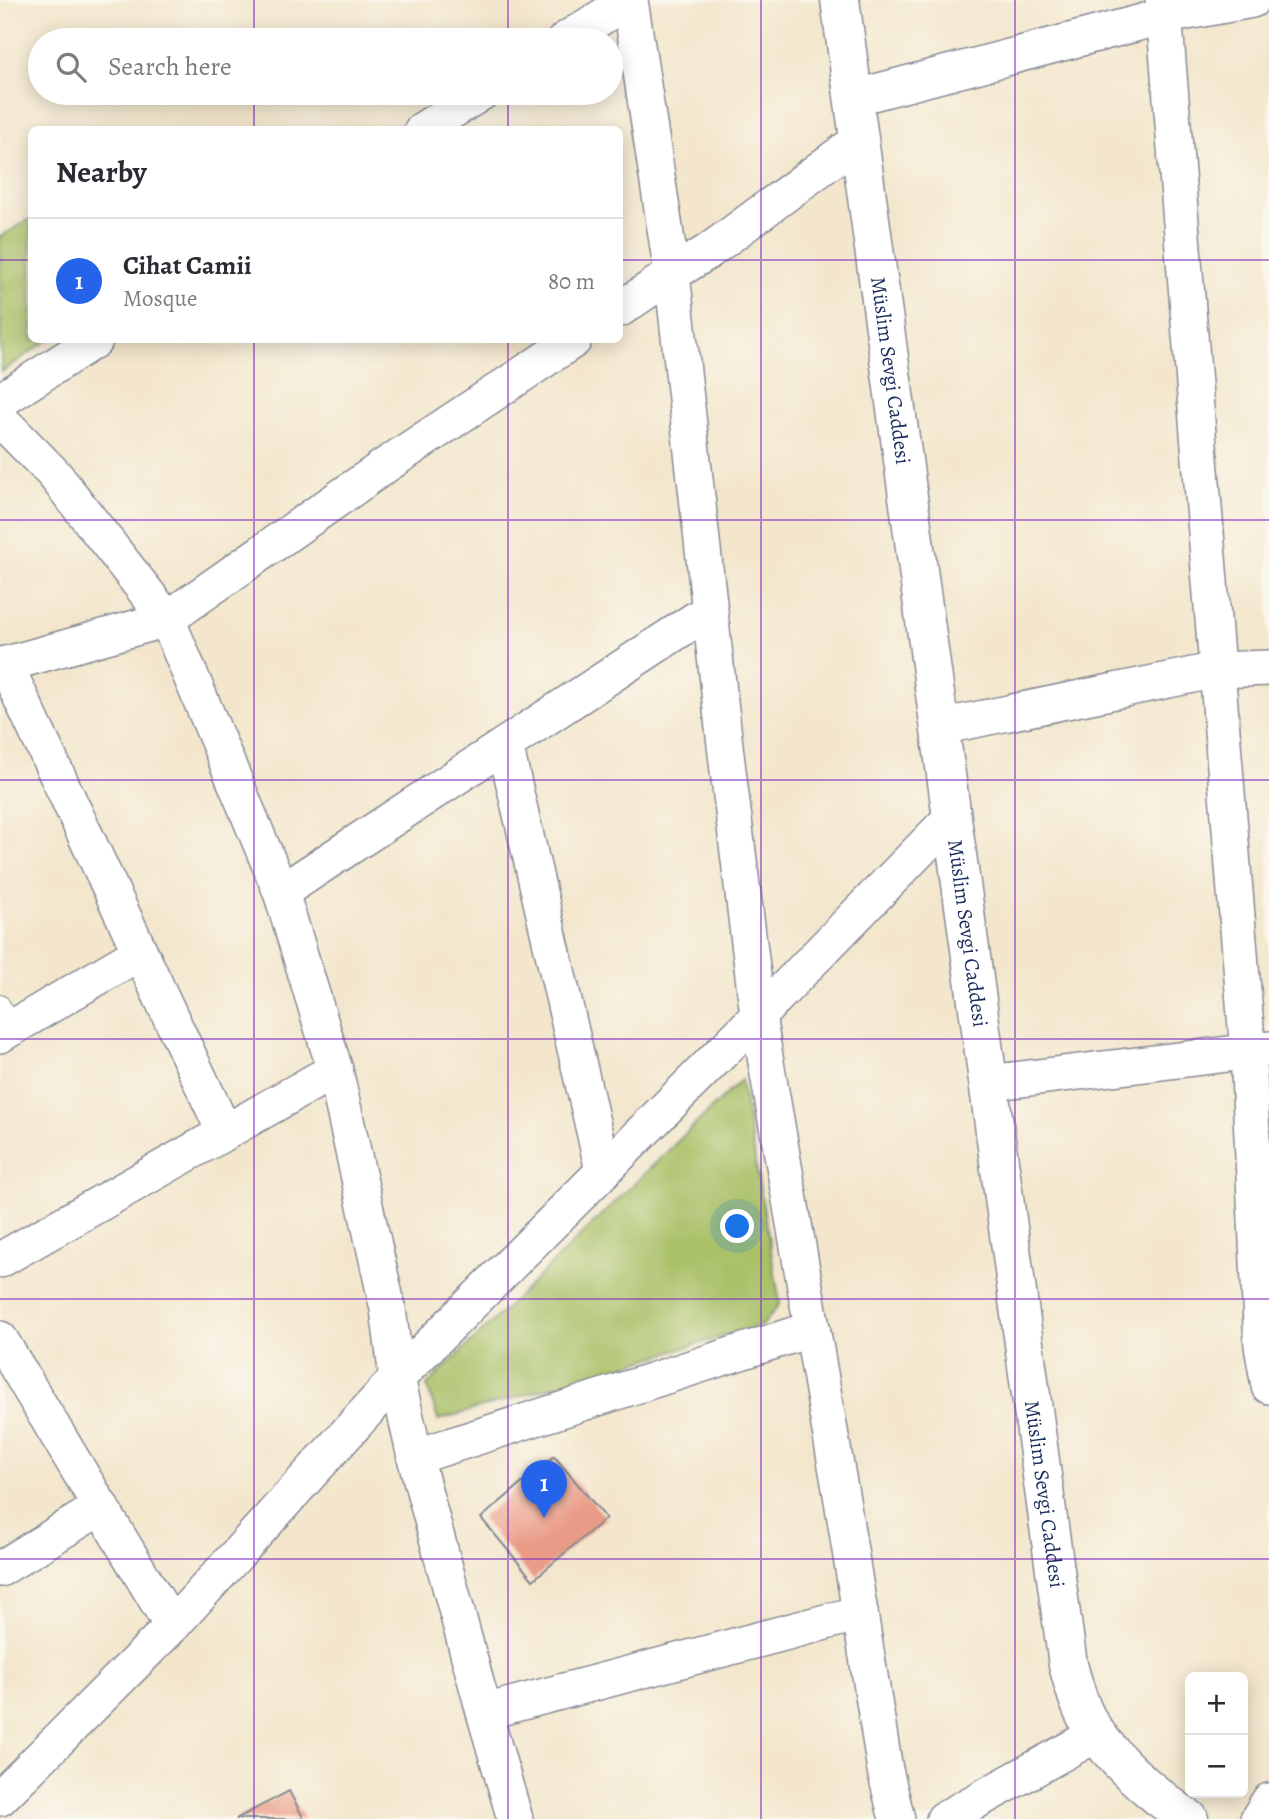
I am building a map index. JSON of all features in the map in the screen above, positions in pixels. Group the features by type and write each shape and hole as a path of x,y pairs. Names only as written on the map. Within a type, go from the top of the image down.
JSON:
{"street":[{"path":"584,28 630,0 672,274 758,1016 885,1770 897,1819"},
{"name":"Müslim Sevgi Caddesi","path":"840,0 1068,1665 1077,1696 1090,1724 1112,1754 1143,1785 1189,1819"},
{"path":"853,97 1164,8 1252,0"},
{"path":"1164,8 1217,670 1258,1050 1262,1346 1269,1386"},
{"path":"428,126 462,105"},
{"path":"623,307 709,251 859,140"},
{"path":"0,401 90,343"},
{"path":"225,1133 2,665 167,619 386,465 569,343"},
{"path":"0,419 54,474 167,619 281,892 335,1070 388,1309 397,1378 415,1457 515,1819"},
{"path":"281,892 710,610"},
{"path":"940,727 1217,670 1269,667"},
{"path":"505,745 603,1170"},
{"path":"0,1798 172,1626 397,1378 952,817"},
{"path":"4,1022 139,953"},
{"path":"988,1083 1258,1050"},
{"path":"0,1260 335,1070"},
{"path":"415,1457 812,1329"},
{"path":"1,1342 172,1626"},
{"path":"0,1569 101,1507"},
{"path":"484,1712 860,1613"},
{"path":"944,1819 1097,1734"},
{"path":"1258,1819 1269,1801"}],"green space":[{"path":"28,220 28,343 44,343 1,372 0,237"},
{"path":"741,1080 780,1303 763,1325 438,1420 427,1385"}],"building":[{"path":"554,1456 606,1518 533,1580 481,1518"},
{"path":"289,1791 304,1819 236,1819"}],"place":[{"name":"Cihat Camii","path":"544,1518"}]}
